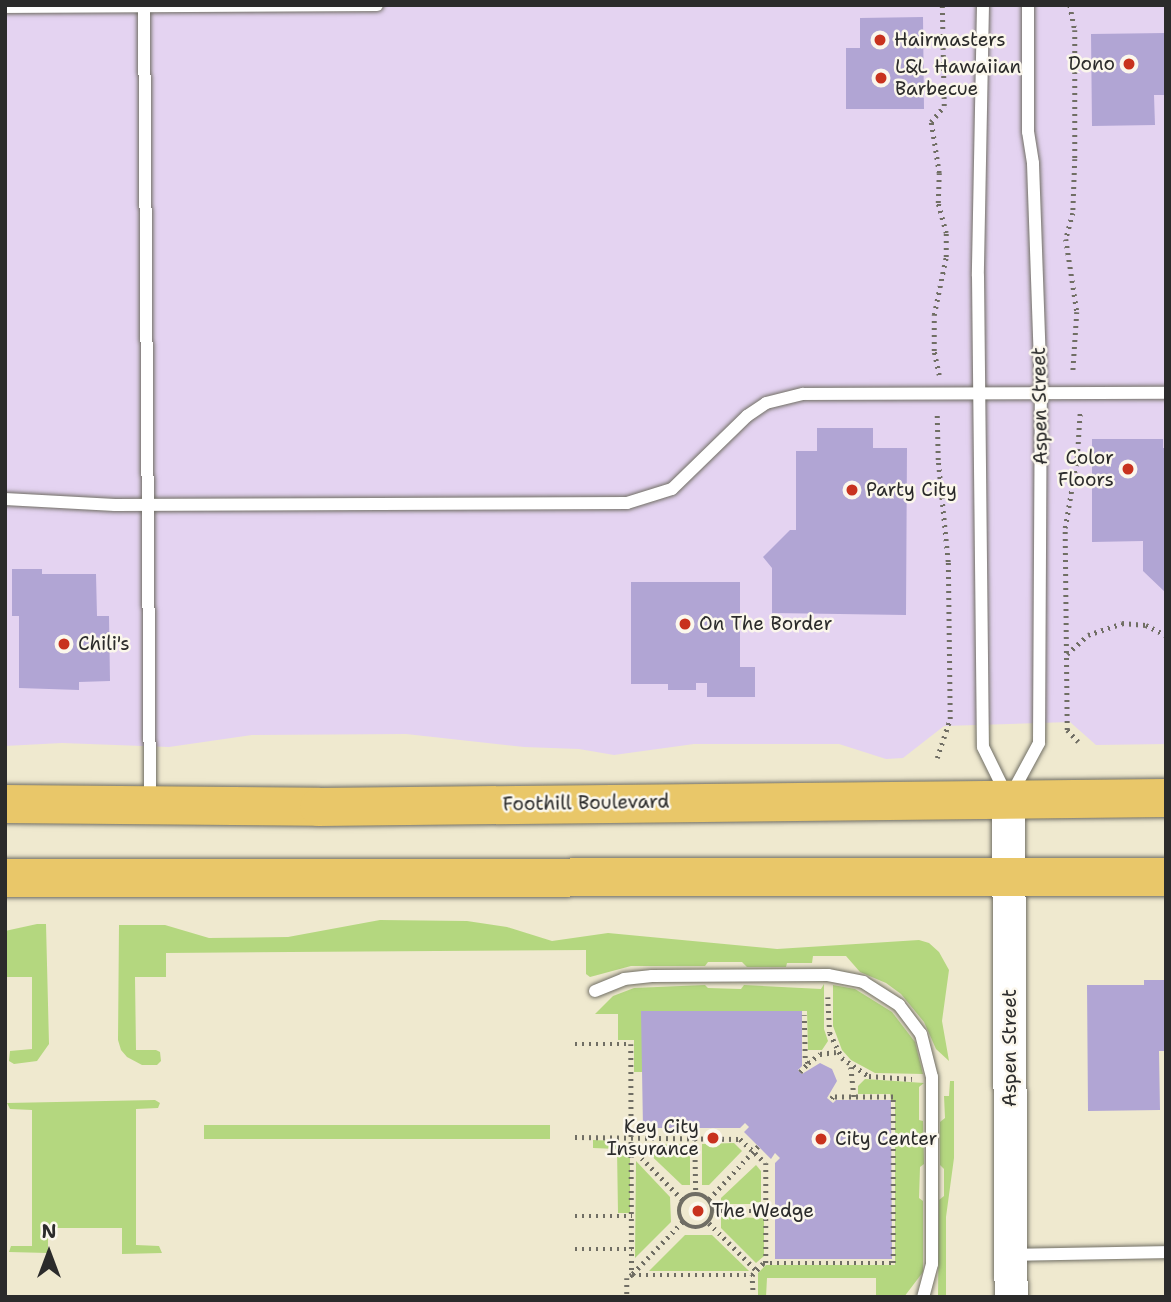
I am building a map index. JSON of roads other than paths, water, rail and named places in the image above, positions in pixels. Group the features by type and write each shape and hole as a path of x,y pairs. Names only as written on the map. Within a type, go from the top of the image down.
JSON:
{"main road":[{"name":"Foothill Boulevard","path":"5,804 150,806 1166,798"},
{"path":"5,878 1166,877"}],"street":[{"name":"Aspen Street","path":"1008,799 1011,1297"}],"lane":[{"path":"5,7 377,5"},
{"name":"Aspen Street","path":"983,5 979,393 983,747 1008,799"},
{"name":"Aspen Street","path":"1008,799 1039,743 1041,393 1033,163 1028,132 1028,5"},
{"path":"144,7 150,806"},
{"path":"5,499 146,504 626,503 672,489 747,416 766,403 803,394 1166,393"},
{"path":"595,991 624,979 652,976 828,975 863,982 899,1005 921,1034 932,1077 932,1264 923,1297"},
{"path":"1011,1255 1166,1252"}],"place":[{"name":"Hairmasters","path":"880,40"},
{"name":"Dono","path":"1129,64"},
{"name":"L&L Hawaiian Barbecue","path":"881,78"},
{"name":"Color Floors","path":"1128,469"},
{"name":"Party City","path":"852,490"},
{"name":"On The Border","path":"685,624"},
{"name":"Chili's","path":"64,644"},
{"name":"Key City Insurance","path":"713,1138"},
{"name":"City Center","path":"821,1139"},
{"name":"The Wedge","path":"698,1211"}]}
